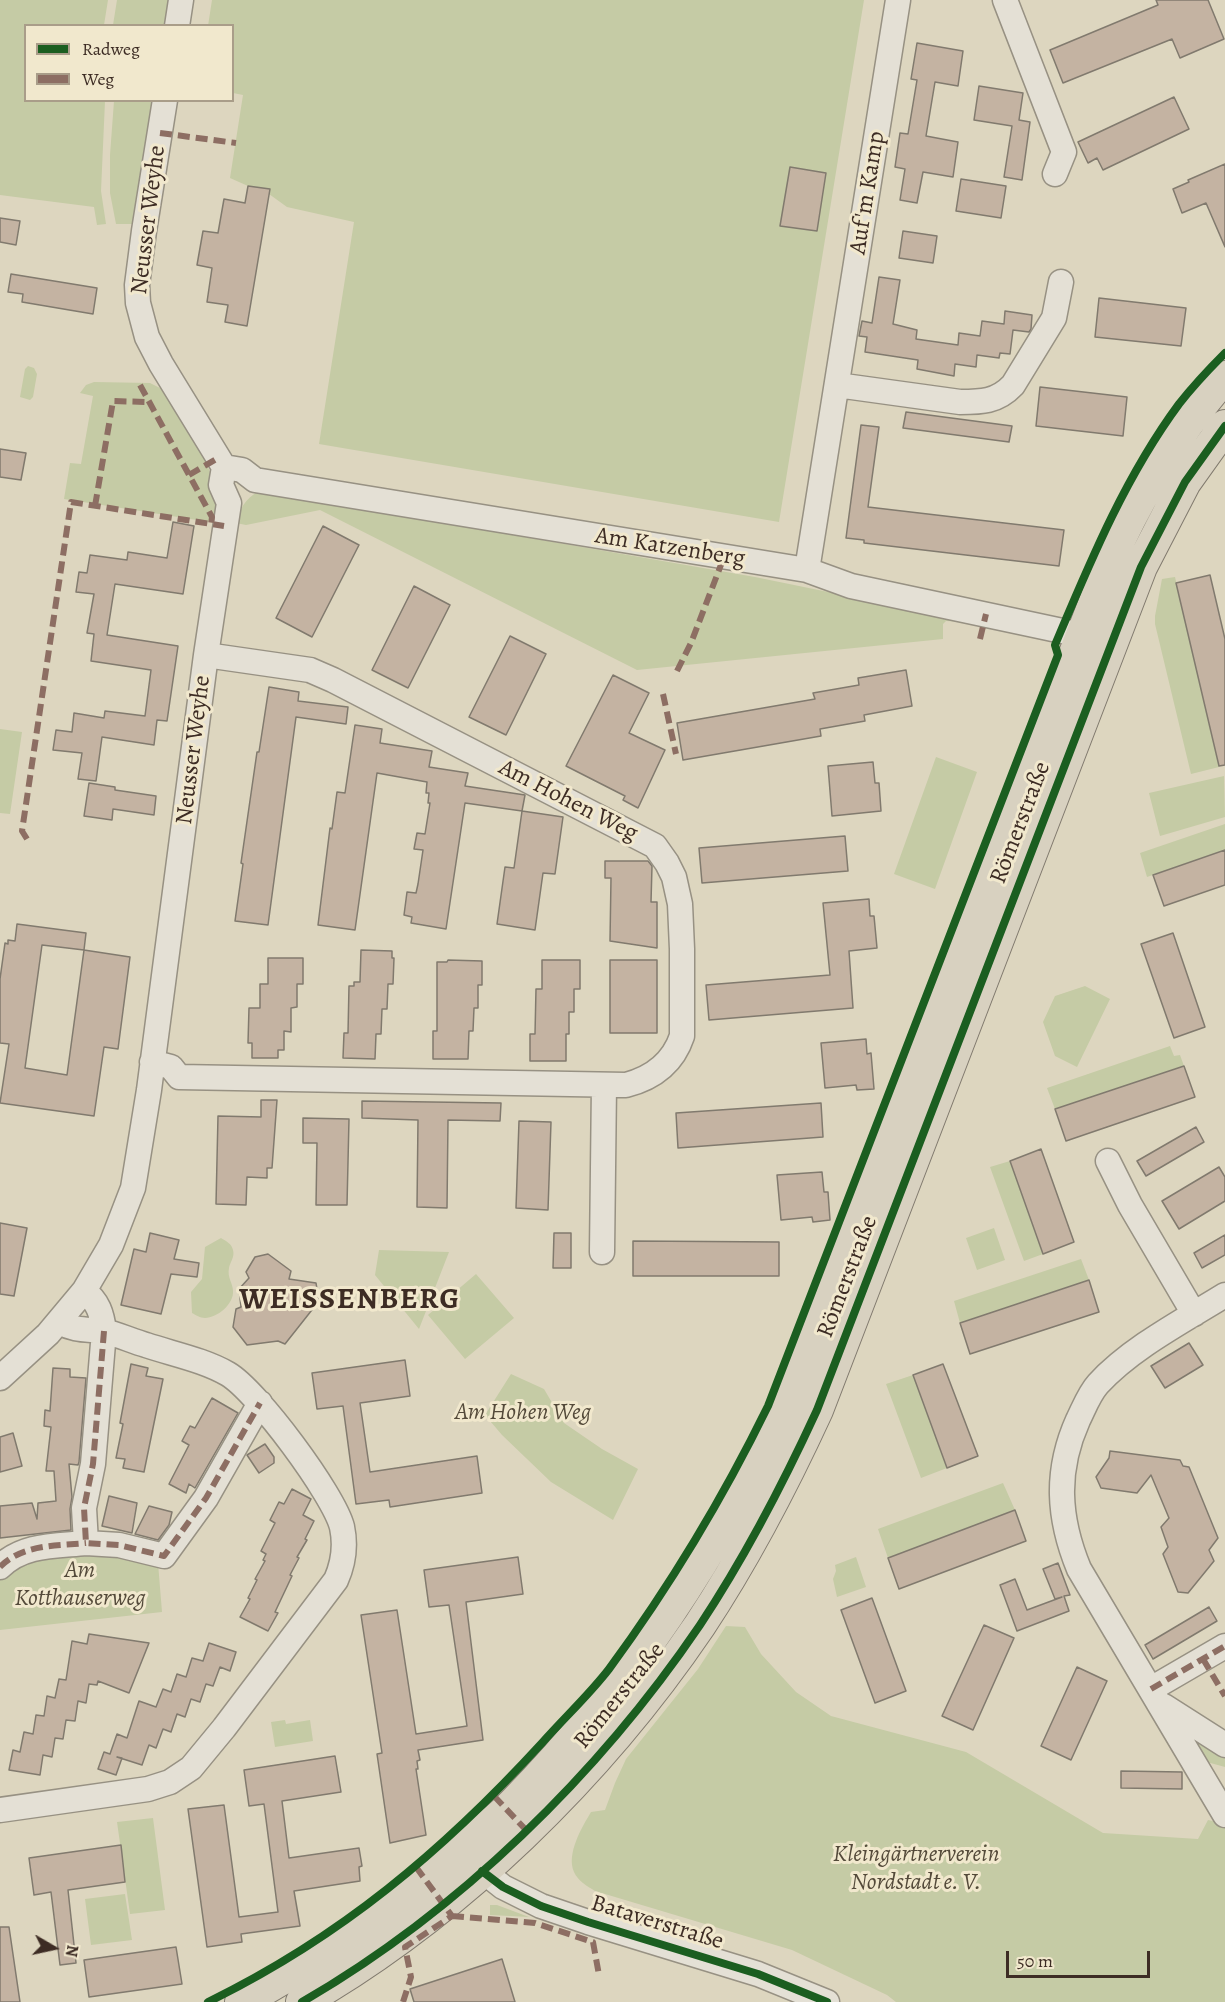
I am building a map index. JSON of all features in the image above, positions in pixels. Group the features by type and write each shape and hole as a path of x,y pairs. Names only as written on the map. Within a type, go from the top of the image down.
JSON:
{"main road":[{"name":"Römerstraße","path":"241,2002 355,1932 426,1879 515,1802 568,1743 627,1671 653,1636 729,1517 787,1401 1118,542 1164,456 1225,377"},
{"name":"Römerstraße","path":"302,2002 398,1938 482,1871 564,1794 631,1718 668,1669 700,1624 753,1537 817,1410 1141,567 1166,517 1197,464 1225,426"}],"street":[{"path":"177,24 182,0"},
{"name":"Auf'm Kamp","path":"807,570 898,0"},
{"path":"1005,0 1064,152 1055,174"},
{"name":"Neusser Weyhe","path":"0,1378 48,1334 84,1291 111,1245 126,1209 138,1165 206,655 229,502 221,485 224,467 160,364 147,338 138,303 137,285 144,231 165,102"},
{"path":"837,385 960,402 995,399 1013,386 1054,318 1061,282"},
{"name":"Am Katzenberg","path":"224,467 242,470 255,480 807,570 851,586 1081,635 1119,624"},
{"path":"229,502 244,493 255,480"},
{"path":"1081,635 1102,668"},
{"name":"Am Hohen Weg","path":"148,1090 170,1087 179,1077 626,1085 656,1072 672,1056 682,1036 683,970 680,904 674,878 655,846 310,670 206,655"},
{"name":"Am Hohen Weg","path":"152,1062 171,1067 179,1077"},
{"path":"602,1252 604,1085"},
{"path":"1108,1161 1130,1205 1194,1314"},
{"path":"84,1291 98,1305 104,1331 93,1464 84,1508 86,1543"},
{"path":"1225,1295 1136,1353 1097,1385 1084,1406 1074,1430 1066,1455 1061,1485 1062,1514 1070,1546 1079,1569 1225,1815"},
{"path":"0,1810 148,1789 170,1782 190,1768 224,1728 336,1580 343,1564 344,1541 341,1524 322,1486 260,1403 229,1375 104,1331 80,1330 59,1322"},
{"path":"0,1567 9,1558 32,1548 86,1543 119,1545 164,1556 206,1498 260,1403"},
{"path":"1155,1696 1225,1646"},
{"path":"1155,1696 1225,1744"},
{"name":"Bataverstraße","path":"459,1850 503,1887 541,1906 758,1974 826,2002"}],"green space":[{"path":"0,0 108,0 104,24 24,24 24,102 105,102 101,191 106,224 97,225 94,207 0,195"},
{"path":"117,0 169,0 164,24 113,24"},
{"path":"212,0 864,0 779,522 319,444 354,222 287,207 269,194 269,189 248,186 230,178 243,95 234,93 234,24 208,24"},
{"path":"114,102 152,102 132,224 116,224 110,193"},
{"path":"28,366 34,368 37,374 33,397 30,400 20,397 25,369"},
{"path":"94,382 150,383 164,390 205,460 213,479 218,504 216,523 64,499 70,463 81,464 93,396 80,393 86,385"},
{"path":"259,491 755,577 965,620 965,622 946,621 943,624 943,639 637,670 320,510 246,525 236,523 244,504"},
{"path":"1175,577 1219,767 1191,774 1155,624 1162,579"},
{"path":"0,729 22,732 10,814 0,813"},
{"path":"936,757 977,772 935,889 894,874"},
{"path":"1224,776 1225,817 1160,836 1149,793"},
{"path":"1225,824 1225,850 1147,877 1140,853"},
{"path":"1085,986 1110,999 1077,1067 1055,1056 1043,1022 1055,996"},
{"path":"1170,1046 1174,1056 1180,1055 1184,1066 1055,1109 1047,1088"},
{"path":"1010,1161 1043,1254 1024,1261 990,1167"},
{"path":"994,1228 1005,1260 977,1270 966,1238"},
{"path":"221,1238 230,1244 233,1250 229,1278 233,1296 228,1305 215,1316 201,1318 192,1313 191,1292 202,1279 205,1247"},
{"path":"379,1250 449,1252 419,1329 375,1275"},
{"path":"1081,1259 1089,1280 960,1323 954,1301"},
{"name":"Am Hohen Weg","path":"476,1274 514,1318 465,1359 428,1315"},
{"name":"Am Hohen Weg","path":"511,1374 544,1389 564,1423 602,1449 638,1469 613,1520 551,1482 502,1435 485,1415"},
{"path":"913,1375 947,1468 921,1478 886,1384"},
{"path":"1003,1483 1015,1510 888,1558 878,1529"},
{"name":"Am Kotthauserweg","path":"92,1548 158,1563 162,1612 0,1630 0,1575 15,1561"},
{"path":"856,1557 866,1587 837,1597 833,1579 836,1571 835,1565"},
{"name":"Kleingärtnerverein Nordstadt e. V.","path":"726,1626 745,1627 761,1654 796,1692 831,1716 966,1752 1103,1833 1198,1839 1208,1820 1222,1823 1225,1828 1225,2002 896,2002 887,1995 792,1950 595,1891 583,1883 574,1872 572,1857 583,1825 591,1812 605,1810 626,1759 698,1669"},
{"path":"285,1720 286,1724 310,1720 313,1741 275,1747 271,1722"},
{"path":"1183,1730 1225,1754 1225,1767 1196,1759"},
{"path":"153,1818 165,1910 130,1914 117,1822"},
{"path":"125,1894 132,1940 91,1945 85,1899"},
{"path":"490,1905 497,1905 529,1917 490,1915"}],"building":[{"path":"1156,0 1208,0 1224,39 1180,58 1172,39 1063,83 1050,50 1158,5"},
{"path":"917,43 963,51 958,86 935,82 926,136 958,142 953,177 923,172 917,203 900,200 905,169 895,167 900,133 908,134 917,80 911,79"},
{"path":"979,86 1023,93 1019,120 1030,122 1022,180 1004,177 1012,126 974,120"},
{"path":"1174,97 1189,129 1103,170 1097,158 1088,163 1078,142"},
{"path":"1225,164 1225,247 1206,203 1182,213 1173,189"},
{"path":"790,167 826,173 817,231 780,226"},
{"path":"961,179 1006,186 1001,218 956,211"},
{"path":"248,186 270,189 247,326 225,322 228,305 207,302 212,268 197,265 203,231 218,233 224,199 245,203"},
{"path":"0,218 20,221 16,245 0,242"},
{"path":"903,231 937,236 933,263 899,258"},
{"path":"11,274 97,288 93,314 22,302 23,294 8,292"},
{"path":"879,277 900,280 893,324 917,330 916,339 958,345 959,333 980,336 982,321 1004,324 1005,311 1032,315 1031,329 1029,332 1013,330 1010,354 1000,353 999,358 977,355 976,367 955,364 954,376 917,369 918,360 865,352 867,337 859,336 862,321 872,323"},
{"path":"1099,298 1186,308 1181,346 1095,337"},
{"path":"1040,387 1127,397 1123,436 1036,426"},
{"path":"906,412 1012,426 1009,442 903,428"},
{"path":"861,425 879,427 868,507 1064,530 1059,566 864,543 864,540 846,538"},
{"path":"0,449 26,453 21,480 0,477"},
{"path":"173,522 194,526 183,594 115,584 107,635 178,646 167,721 157,720 154,745 102,737 96,781 78,779 82,753 53,750 56,730 72,732 74,713 104,718 105,711 145,716 151,670 91,661 94,634 87,633 94,594 76,592 79,572 87,573 90,555 127,560 128,552 167,558"},
{"path":"323,526 359,545 312,637 276,618"},
{"path":"1210,575 1225,639 1225,765 1219,766 1176,583"},
{"path":"414,586 450,605 408,688 372,670"},
{"path":"510,636 546,654 506,735 469,717"},
{"path":"906,670 912,706 864,715 865,721 820,729 821,736 683,760 677,723 815,699 813,693 859,685 858,678"},
{"path":"613,675 649,693 629,733 665,750 638,808 623,800 625,796 566,766"},
{"path":"269,687 299,692 298,701 348,707 346,724 296,717 268,925 235,921 257,752 259,752"},
{"path":"355,725 382,729 380,743 432,751 429,767 468,773 465,786 525,795 522,811 465,803 446,929 411,923 412,917 404,915 407,892 416,893 418,884 423,850 414,849 417,833 425,834 430,803 428,803 429,793 426,793 427,782 377,773 355,930 318,925 330,828 332,829 337,792 345,793"},
{"path":"873,762 875,783 879,783 881,811 832,816 828,766"},
{"path":"89,783 115,787 115,790 156,796 154,815 113,809 112,820 84,816"},
{"path":"522,811 563,817 555,874 543,873 535,930 497,924 505,867 514,868"},
{"path":"845,836 848,871 702,883 699,848"},
{"path":"1225,850 1225,885 1164,906 1153,875"},
{"path":"605,861 648,861 652,866 651,902 657,902 657,948 610,941 611,878 605,878"},
{"path":"869,899 870,916 874,916 877,948 849,951 853,1008 709,1020 706,985 830,975 823,903"},
{"path":"17,924 86,933 84,950 130,957 118,1049 104,1047 94,1116 0,1103 9,1044 0,1043 0,979 5,943 8,944 8,940 15,941","holes":["42,945 84,950 67,1075 25,1068"]},
{"path":"1173,933 1205,1027 1174,1038 1141,944"},
{"path":"361,950 392,951 392,958 394,958 393,984 388,984 387,1009 382,1009 381,1034 376,1034 375,1059 343,1058 344,1033 348,1033 349,986 354,986 354,982 360,982"},
{"path":"268,958 303,958 303,984 297,984 297,1007 291,1008 291,1032 284,1031 284,1050 278,1050 278,1058 252,1058 252,1043 248,1043 249,1008 260,1008 260,984 268,984"},
{"path":"542,960 580,960 580,989 574,989 574,1012 569,1012 566,1061 530,1061 530,1034 535,1034 536,989 542,989"},
{"path":"610,960 657,960 657,1033 610,1033"},
{"path":"482,961 482,985 478,985 478,1008 474,1008 473,1031 469,1031 468,1059 433,1059 433,1031 437,1031 437,962"},
{"path":"866,1039 867,1054 871,1053 874,1089 857,1090 856,1085 825,1088 821,1043"},
{"path":"1184,1066 1195,1097 1066,1141 1055,1109"},
{"path":"261,1100 277,1100 272,1168 267,1168 267,1178 247,1177 246,1205 216,1204 218,1116 261,1117"},
{"path":"362,1101 501,1103 500,1121 448,1120 447,1208 417,1207 418,1120 362,1118"},
{"path":"821,1103 823,1137 678,1148 676,1113"},
{"path":"303,1118 349,1119 347,1205 316,1205 317,1143 303,1143"},
{"path":"519,1121 551,1122 548,1210 516,1208"},
{"path":"1196,1127 1204,1142 1146,1176 1137,1161"},
{"path":"1041,1149 1074,1242 1043,1254 1010,1161"},
{"path":"1219,1167 1225,1177 1225,1201 1179,1229 1162,1201"},
{"path":"822,1172 824,1192 828,1192 830,1220 813,1222 812,1217 781,1220 777,1175"},
{"path":"0,1223 27,1228 14,1296 0,1294"},
{"path":"150,1233 179,1240 174,1259 199,1263 197,1277 171,1274 161,1314 121,1305 134,1249 146,1252"},
{"path":"554,1233 571,1233 571,1268 553,1268"},
{"path":"1225,1235 1225,1255 1202,1268 1194,1253"},
{"path":"633,1241 779,1242 779,1276 633,1276"},
{"path":"268,1254 291,1271 289,1279 316,1283 319,1301 285,1344 278,1341 247,1345 233,1327 236,1309 241,1307 239,1289 249,1278 246,1272 255,1257"},
{"path":"1089,1280 1099,1312 970,1354 960,1323"},
{"path":"1189,1343 1203,1365 1165,1388 1151,1366"},
{"path":"405,1360 410,1396 360,1403 370,1472 477,1456 482,1493 390,1507 389,1500 356,1504 343,1406 317,1409 312,1373"},
{"path":"131,1364 148,1368 146,1376 163,1379 144,1472 123,1468 125,1459 116,1458"},
{"path":"943,1364 978,1456 947,1468 913,1375"},
{"path":"53,1368 70,1369 70,1377 86,1378 79,1462 78,1465 69,1464 72,1497 71,1530 0,1538 0,1506 32,1503 37,1519 38,1503 56,1501 54,1471 46,1471 51,1427 44,1426 45,1410 50,1411"},
{"path":"212,1398 238,1413 195,1488 189,1484 186,1493 169,1484 189,1445 182,1441 190,1426 195,1428"},
{"path":"13,1433 22,1466 0,1472 0,1437"},
{"path":"265,1444 274,1457 274,1463 259,1473 247,1455"},
{"path":"1110,1451 1180,1460 1183,1466 1189,1467 1218,1538 1209,1550 1214,1561 1188,1593 1178,1592 1163,1554 1168,1547 1161,1527 1169,1518 1151,1475 1137,1493 1101,1488 1096,1477 1109,1458"},
{"path":"292,1489 311,1499 303,1515 314,1521 275,1612 278,1613 268,1631 240,1617 265,1561 263,1560 266,1554 261,1551 275,1523 270,1520 279,1502 284,1504"},
{"path":"109,1496 137,1503 132,1533 102,1526"},
{"path":"149,1506 172,1512 169,1525 158,1540 135,1534"},
{"path":"1015,1510 1026,1541 899,1589 888,1558"},
{"path":"518,1557 523,1594 466,1602 483,1740 418,1750 420,1760 417,1761 418,1769 416,1769 426,1835 390,1843 377,1754 382,1753 361,1615 397,1610 416,1734 467,1726 449,1605 429,1607 424,1570"},
{"path":"1058,1563 1070,1595 1064,1596 1069,1611 1017,1631 1000,1585 1015,1579 1027,1610 1062,1597 1055,1599 1043,1569"},
{"path":"872,1598 906,1691 875,1703 841,1610"},
{"path":"1209,1607 1217,1621 1153,1659 1145,1645"},
{"path":"984,1625 1014,1638 973,1730 942,1716"},
{"path":"89,1634 149,1643 129,1693 98,1681 97,1685 89,1684 86,1703 78,1701 75,1721 66,1720 63,1739 55,1738 52,1757 43,1755 40,1775 9,1770 13,1750 20,1752 24,1732 33,1734 36,1715 44,1716 47,1696 55,1698 59,1679 66,1680 72,1641 87,1644"},
{"path":"209,1643 236,1652 230,1671 220,1667 213,1686 206,1684 200,1702 191,1699 185,1717 177,1714 171,1732 163,1729 156,1748 149,1745 142,1765 122,1759 116,1775 98,1769 104,1752 110,1754 117,1734 127,1738 139,1701 156,1707 163,1689 171,1692 177,1674 186,1677 192,1658 203,1661"},
{"path":"1077,1667 1107,1681 1071,1760 1041,1746"},
{"path":"335,1756 341,1792 282,1801 289,1858 359,1848 362,1866 359,1867 360,1881 294,1891 300,1926 241,1934 242,1942 207,1947 188,1809 224,1805 239,1917 278,1912 264,1804 249,1806 244,1770"},
{"path":"1121,1771 1182,1772 1182,1789 1121,1788"},
{"path":"121,1845 125,1882 68,1890 76,1963 60,1965 51,1892 34,1895 29,1858"},
{"path":"0,1927 9,1927 20,2002 0,2002"},
{"path":"176,1947 182,1984 89,1997 84,1960"},
{"path":"502,1959 515,2002 414,2002 410,1989"}],"marked path":[{"path":"160,133 236,143"},
{"path":"140,385 212,517 211,525"},
{"path":"95,506 113,401 148,402"},
{"path":"189,475 218,458"},
{"path":"27,839 22,831 71,502 224,526"},
{"path":"677,671 691,643 724,557"},
{"path":"980,639 986,614"},
{"path":"663,694 676,754"},
{"path":"104,1331 93,1464 84,1508 86,1543 119,1545 164,1556 206,1498 260,1403"},
{"path":"0,1567 9,1559 29,1550 86,1543"},
{"path":"1151,1689 1225,1646"},
{"path":"1203,1659 1225,1696"},
{"path":"494,1796 527,1831"},
{"path":"403,2002 411,1977 405,1947 452,1916 416,1867"},
{"path":"452,1916 535,1923 593,1942 599,1975"}],"cycle path":[{"path":"208,2002 256,1977 346,1920 388,1889 467,1820 601,1679 632,1638 694,1541 733,1474 768,1406 1058,655 1055,645 1095,552 1125,490 1160,432 1184,397 1225,353"},
{"path":"302,2002 360,1966 416,1926 522,1836 571,1786 660,1680 700,1625 748,1547 817,1410 1141,567 1185,482 1225,426"},
{"path":"482,1871 503,1887 541,1906 758,1974 827,2002"}],"district":[{"name":"WEISSENBERG","path":"350,1301"}]}
